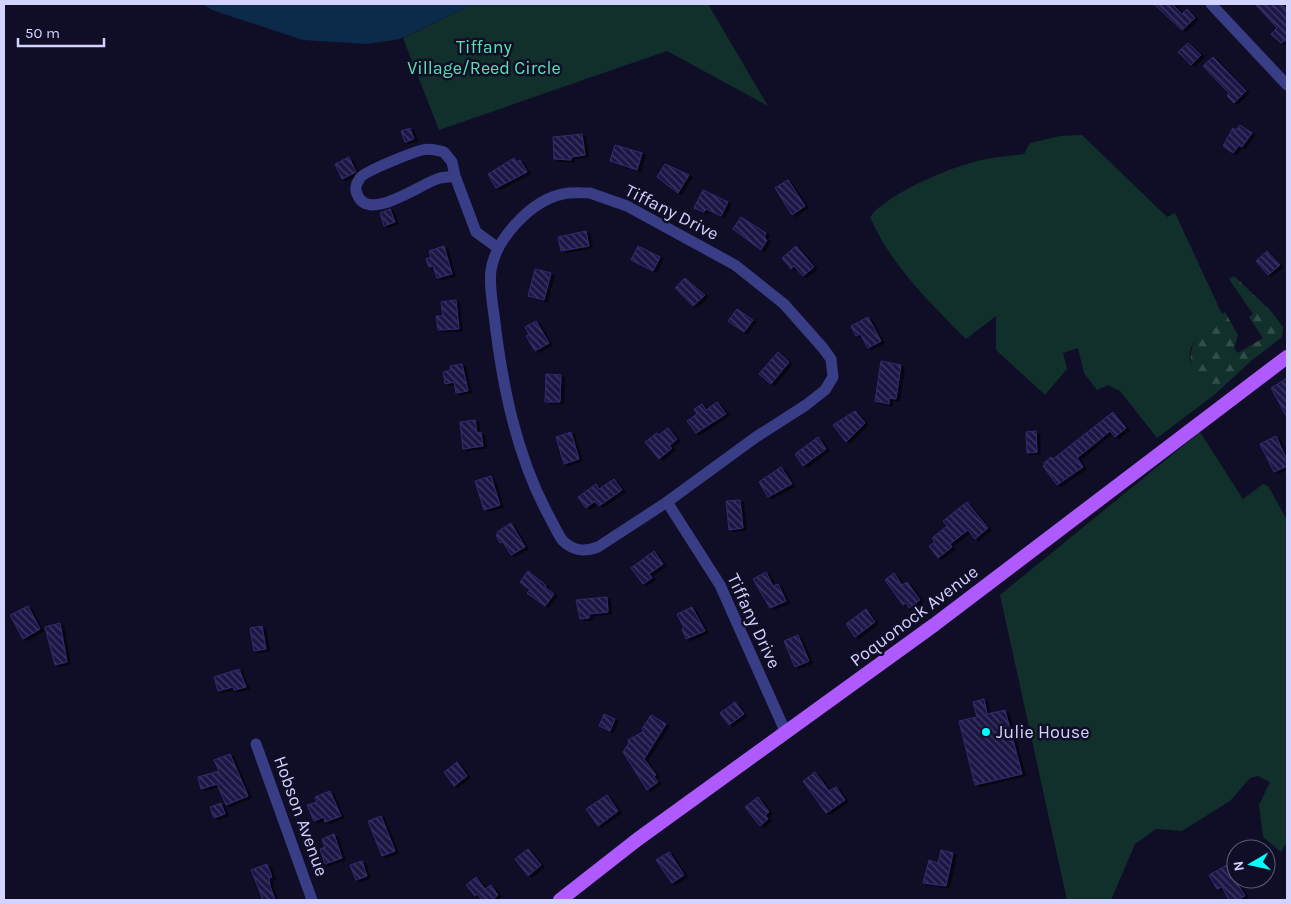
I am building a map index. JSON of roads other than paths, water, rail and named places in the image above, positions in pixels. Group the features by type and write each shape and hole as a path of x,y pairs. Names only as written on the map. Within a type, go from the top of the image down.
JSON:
{"main road":[{"name":"Poquonock Avenue","path":"560,900 638,839 934,625 1287,357"}],"street":[{"path":"1211,4 1287,85"},
{"path":"455,176 440,178 384,204 368,205 360,200 356,193 356,185 362,175 420,150 432,149 444,152 452,162 455,176 476,232 498,248"},
{"name":"Tiffany Drive","path":"590,193 627,206 735,265 784,304 832,360 833,377 825,390 700,476 667,502 598,547 587,551 574,549 562,540 534,487 508,405 498,347 491,290 491,270 498,248 506,234 523,215 562,194 590,193"},
{"name":"Tiffany Drive","path":"667,502 720,585 786,733"},
{"name":"Hobson Avenue","path":"256,744 312,900"}],"water":[{"path":"203,4 473,4 400,39 367,44 303,40 212,10"}],"place":[{"name":"Julie House","path":"986,732"}],"park label":[{"name":"Tiffany Village/Reed Circle","path":"484,57"}]}
